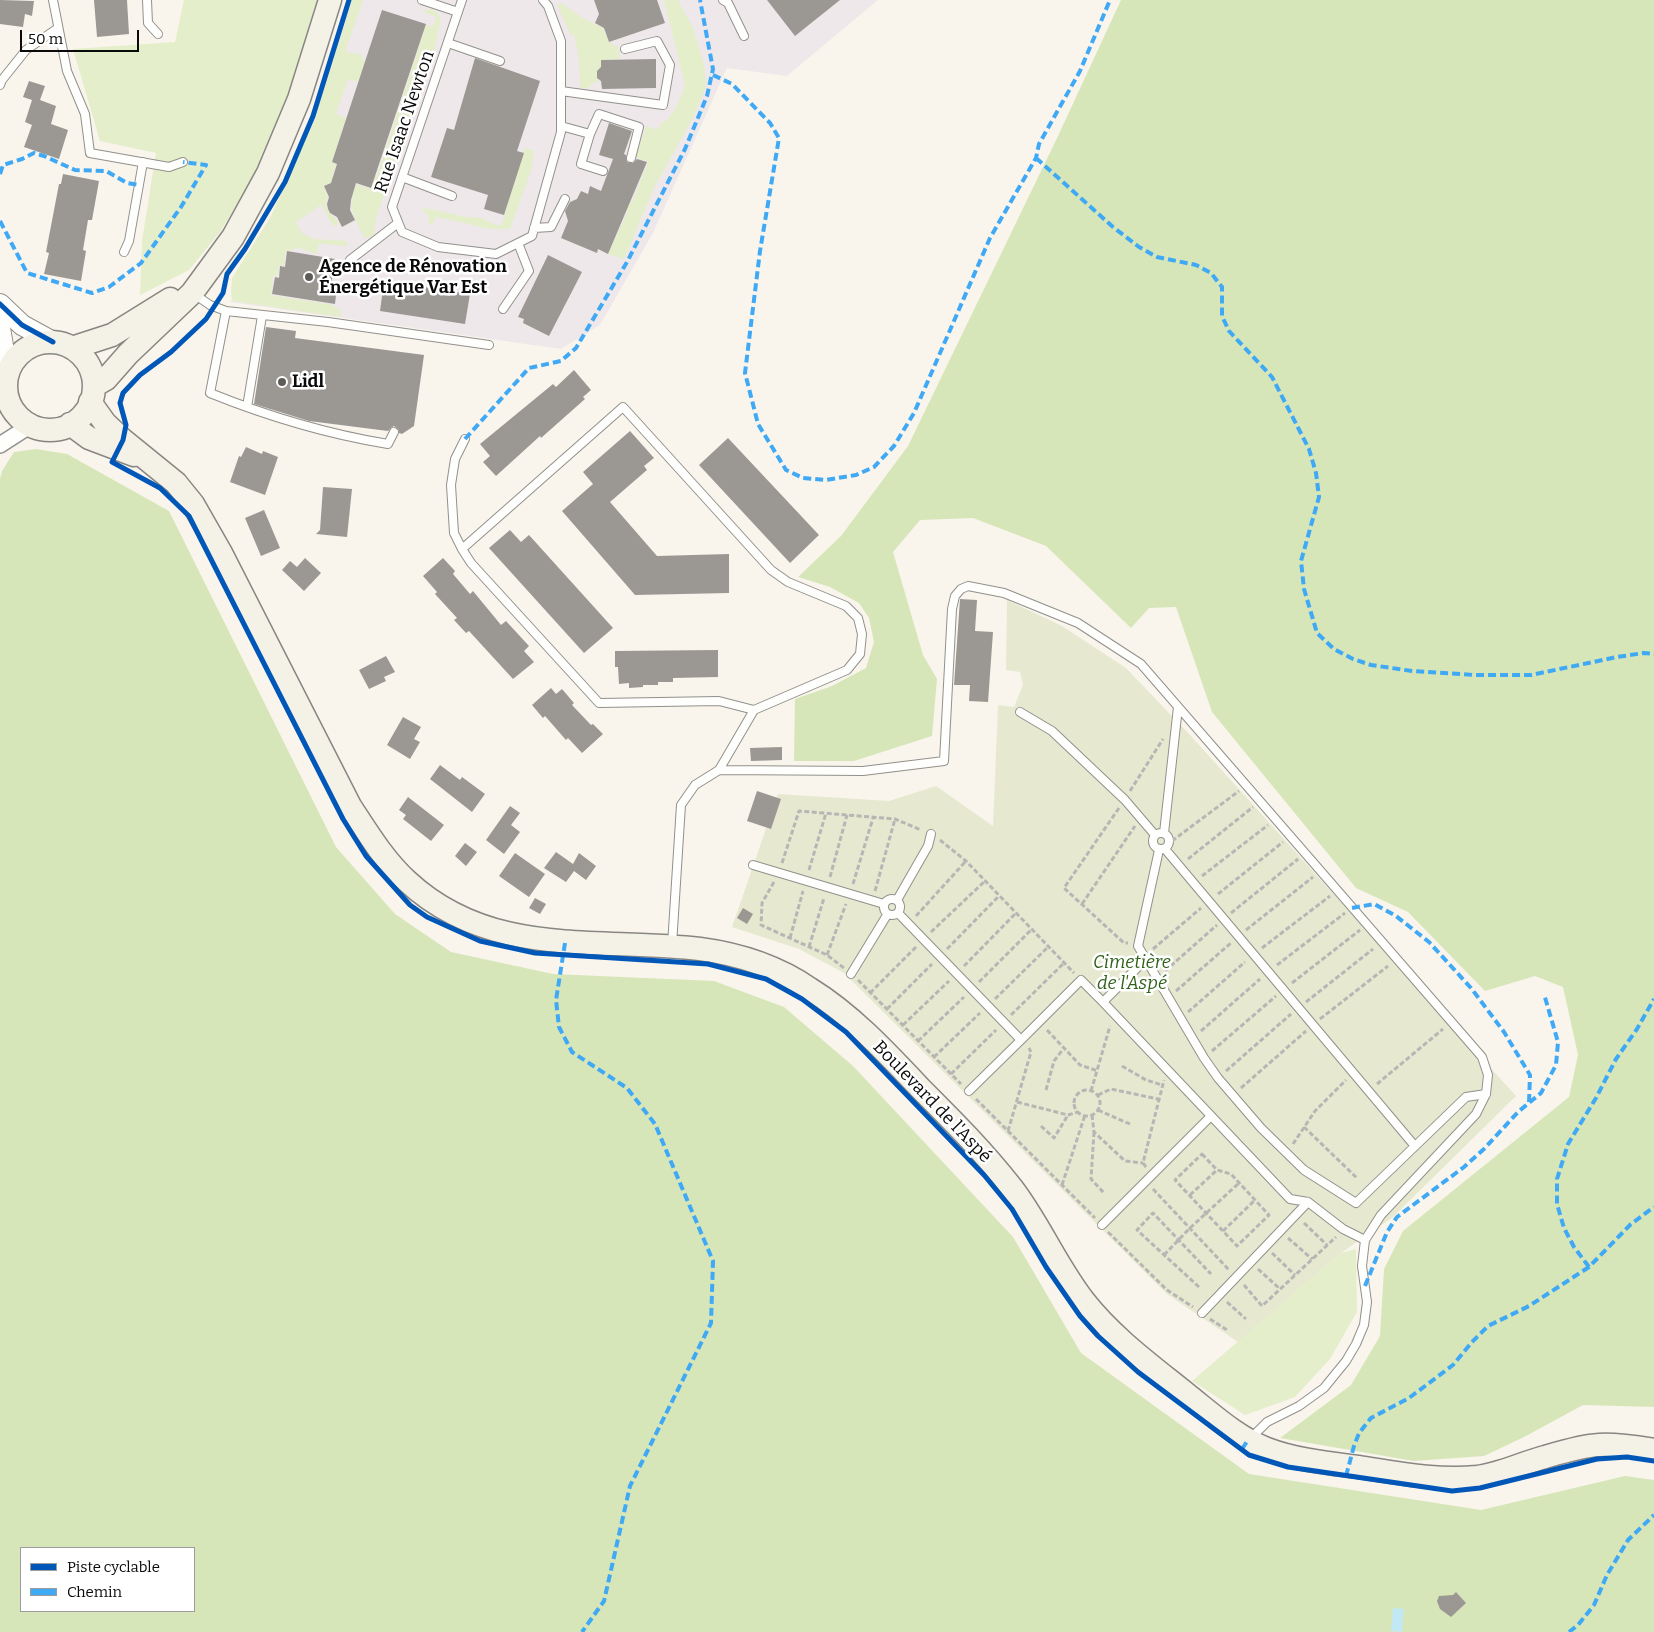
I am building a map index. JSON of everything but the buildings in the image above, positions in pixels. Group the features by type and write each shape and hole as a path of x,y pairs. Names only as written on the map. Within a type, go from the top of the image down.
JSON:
{"main road":[{"path":"214,264 163,305 112,335 62,345 38,343 24,350 14,361 5,387 14,410 22,419 32,425 51,430 79,419 92,394 128,354 192,293 214,264 233,237 268,173 299,99 330,0"},
{"path":"62,345 81,355 88,364 92,374 92,394"},
{"name":"Boulevard de l'Aspé","path":"92,394 105,423 176,483 193,504 221,553 350,806 373,841 405,880 435,904 475,924 520,937 565,943 702,949 754,961 787,974 812,990 842,1012 900,1066 985,1154 1015,1191 1082,1298 1106,1327 1125,1345 1218,1419 1248,1440 1280,1453 1308,1460 1428,1477 1458,1478 1479,1477 1500,1472 1544,1457 1588,1446 1603,1445 1654,1450"},
{"name":"Boulevard de l'Aspé","path":"70,424 89,438 147,459"}],"street":[{"path":"0,304 22,325 62,345"},
{"path":"0,328 2,332 5,387"},
{"path":"0,444 32,425"}],"lane":[{"path":"53,0 67,71 84,114 90,153 169,167 183,162"},
{"path":"147,0 148,23 158,34"},
{"path":"422,0 458,12"},
{"name":"Rue Isaac Newton","path":"398,223 392,207 462,0"},
{"path":"350,260 398,223 402,232 438,247 496,254 532,236 561,132 561,41 548,6 543,0"},
{"path":"723,0 728,4 744,36"},
{"path":"0,85 26,50 58,28"},
{"path":"561,91 663,105 670,65 657,41 625,49"},
{"path":"448,43 500,61"},
{"path":"603,171 581,164 590,134 599,114 639,127 631,158"},
{"path":"561,126 590,134"},
{"path":"124,252 129,241 143,162"},
{"path":"402,177 452,196"},
{"path":"534,228 550,227 564,198"},
{"path":"503,309 529,271 518,243"},
{"path":"192,293 210,305 226,311 328,322 490,345"},
{"path":"226,311 210,393 246,407 354,438 388,444 394,432"},
{"path":"246,407 262,316"},
{"path":"462,549 622,407 771,570 788,582 846,606 858,618 862,634 860,654 847,670 794,691 754,710 719,770 695,785 681,805 672,947"},
{"path":"465,439 454,459 452,485 454,533 462,549 471,564 599,703 719,701 754,710"},
{"path":"719,770 863,771 944,761 952,609 955,596 961,589 968,586 1004,593 1078,623 1141,664 1482,1057 1488,1075 1486,1094 1476,1114 1381,1215 1365,1240 1362,1266 1367,1302 1364,1325 1346,1362 1324,1388 1299,1406 1267,1422 1248,1440"},
{"path":"1178,708 1164,833 1167,835 1138,946 1204,1058 1261,1128 1304,1170 1356,1203 1466,1097 1486,1094"},
{"path":"1020,712 1052,731 1125,800 1155,836"},
{"path":"1164,833 1159,833 1155,836 1153,844 1164,846 1414,1146"},
{"path":"897,900 928,846 931,834"},
{"path":"753,865 884,904"},
{"path":"889,899 897,900 901,906 898,913 893,916 887,915 884,910 884,904 889,899"},
{"path":"898,913 1021,1040"},
{"path":"852,974 887,915"},
{"path":"1103,1002 1145,960"},
{"path":"969,1092 1081,980 1290,1199 1308,1202 1343,1229 1365,1240"},
{"path":"1102,1225 1211,1116"},
{"path":"1202,1313 1308,1202"}],"path":[{"path":"1138,946 1124,943 1064,888 1125,800 1164,736 1174,735"},
{"path":"1164,846 1245,786"},
{"path":"1180,866 1260,802"},
{"path":"1081,980 966,861 947,844 931,834 895,820 799,811 779,873 762,904 761,925 827,955 852,974 1167,1290 1227,1330"},
{"path":"1082,904 1141,818"},
{"path":"872,900 895,820"},
{"path":"1194,883 1275,820"},
{"path":"908,923 966,861"},
{"path":"1091,1090 1114,1013"},
{"path":"1039,1022 1080,1065 1098,1071"},
{"path":"1368,1091 1451,1022"},
{"path":"1008,1131 1031,1052 1021,1040"},
{"path":"1046,1090 1054,1061 1064,1048"},
{"path":"1122,1066 1146,1080 1162,1085"},
{"path":"1143,1164 1158,1099 1168,1070"},
{"path":"1286,1152 1299,1137 1303,1126 1315,1112 1354,1073"},
{"path":"1098,1095 1111,1088 1158,1099"},
{"path":"1091,1090 1098,1095 1100,1102 1098,1110 1092,1115 1078,1112 1074,1106 1078,1093 1091,1090"},
{"path":"1017,1102 1068,1115 1078,1112"},
{"path":"1098,1110 1130,1124"},
{"path":"1040,1126 1054,1138 1068,1115"},
{"path":"1062,1185 1085,1115"},
{"path":"1092,1115 1094,1132 1090,1179 1104,1193"},
{"path":"1303,1126 1357,1178"},
{"path":"1094,1132 1124,1160 1143,1164 1153,1174"},
{"path":"1202,1154 1217,1170 1231,1174 1269,1215 1237,1246 1175,1180 1202,1154"},
{"path":"1189,1195 1217,1170"},
{"path":"1164,1255 1239,1183"},
{"path":"1222,1230 1255,1200"},
{"path":"1200,1287 1137,1230 1153,1213 1211,1274"},
{"path":"1295,1215 1327,1245"},
{"path":"1280,1230 1312,1259"},
{"path":"1265,1246 1295,1275"},
{"path":"1250,1262 1280,1290"},
{"path":"1219,1295 1246,1320"}],"shaded area":[{"path":"350,0 878,0 787,76 727,68 653,233 600,325 561,349 230,302 273,233"}],"green space":[{"path":"184,0 317,0 288,94 258,169 220,232 189,270 140,295 142,241 156,153 100,141 73,49 175,42"},
{"path":"351,0 363,0 345,52 360,54 365,61 358,82 348,79 336,114 346,118 332,162 336,164 332,176 346,181 334,181 323,186 328,196 327,209 339,224 333,226 321,205 296,222 302,233 314,239 347,241 347,246 319,244 317,254 295,247 293,251 286,250 284,266 279,265 277,276 273,276 271,295 334,305 334,307 340,309 341,317 232,301 232,278 271,216 306,136 341,36"},
{"path":"664,0 678,0 693,28 704,65 706,87 692,120 654,188 624,259 608,254 628,211 606,202 610,193 632,203 648,162 636,157 646,126 657,130 660,124 668,119 677,106 685,85"},
{"path":"1121,0 1654,0 1654,1407 1583,1405 1484,1456 1414,1461 1280,1438 1351,1385 1380,1336 1384,1269 1403,1231 1569,1097 1578,1055 1563,987 1535,976 1485,991 1408,912 1356,888 1212,712 1176,607 1149,608 1131,628 1046,546 973,518 920,520 893,552 923,655 937,679 932,736 854,761 794,761 795,699 832,686 866,668 874,642 869,618 859,603 830,587 798,577 841,536 908,446 1058,136"},
{"path":"561,3 583,18 603,28 609,42 618,47 620,59 601,60 601,69 597,71 599,81 588,88 580,88 576,41 574,34 571,36 557,5"},
{"path":"432,9 441,19 434,52 377,215 374,236 364,238 352,206 356,184 371,189 375,176 377,176 426,25 433,26 436,17 423,10"},
{"path":"525,148 534,151 531,171 510,229 490,229 437,217 431,225 429,224 428,215 420,207 467,217 482,218 501,226"},
{"path":"36,449 67,454 169,511 336,847 395,914 451,952 553,974 714,981 784,1007 853,1066 1013,1237 1081,1353 1249,1474 1481,1510 1625,1476 1654,1480 1654,1632 0,1632 0,479 2,471 14,452"},
{"name":"Cimetière de l'Aspé","path":"1007,600 1062,626 1126,668 1190,735 1516,1096 1393,1217 1341,1253 1238,1342 1167,1294 844,973 799,949 732,927 778,794 889,801 936,786 993,826 998,705 1014,707 1023,685 1020,672 1006,670"},
{"path":"1356,1249 1357,1312 1330,1359 1295,1397 1245,1415 1192,1381 1341,1253"}],"water":[{"path":"1393,1608 1404,1609 1402,1632 1391,1631"}],"marked path":[{"path":"465,439 529,368 561,361 576,348 627,262 685,149 707,96 713,69 700,0"},
{"path":"713,75 732,84 770,123 779,138 760,251 745,373 758,424 786,470 803,478 826,480 856,475 874,467 894,446 914,413 990,238 1036,158 1039,144 1080,71 1110,0"},
{"path":"0,174 3,165 34,153 75,170 106,171 127,183 139,185"},
{"path":"1036,158 1113,227 1139,247 1157,257 1196,265 1211,273 1222,287 1222,316 1229,331 1272,377 1309,449 1316,473 1319,497 1301,561 1304,589 1317,633 1334,649 1353,659 1371,665 1412,671 1474,675 1531,675 1617,657 1644,653 1654,654"},
{"path":"0,221 27,273 92,293 109,287 141,263 181,207 206,165 183,162"},
{"path":"1352,908 1374,904 1396,916 1429,942 1471,988 1504,1032 1530,1075 1529,1103"},
{"path":"565,943 556,1000 559,1027 572,1052 627,1088 655,1124 713,1261 711,1323 630,1486 604,1601 582,1632"},
{"path":"1365,1286 1387,1232 1397,1217 1464,1167 1484,1149 1518,1112 1541,1093 1556,1065 1558,1042 1544,994"},
{"path":"1589,1267 1574,1247 1564,1228 1557,1204 1557,1179 1568,1144 1596,1098 1616,1059 1637,1029 1654,999"},
{"path":"1346,1476 1359,1433 1371,1418 1409,1398 1453,1365 1488,1326 1529,1306 1589,1267 1631,1224 1654,1207"},
{"path":"1242,1449 1248,1440"},
{"path":"1569,1632 1578,1625 1594,1605 1607,1575 1628,1540 1654,1515"}],"cycle path":[{"path":"349,0 313,116 285,182 245,249 227,274 223,293 206,319 171,352 140,375 123,393 120,403 126,425 123,440 112,462 160,488 189,516 343,819 366,856 410,905 427,917 480,941 535,953 708,964 766,979 802,999 846,1032 984,1175 1012,1209 1046,1267 1080,1316 1098,1336 1138,1372 1249,1455 1288,1467 1452,1491 1480,1488 1597,1459 1627,1457 1654,1461"},
{"path":"0,304 22,325 53,342"}],"place":[{"name":"Agence de Rénovation Énergétique Var Est","path":"309,277"},
{"name":"Lidl","path":"282,382"}]}
